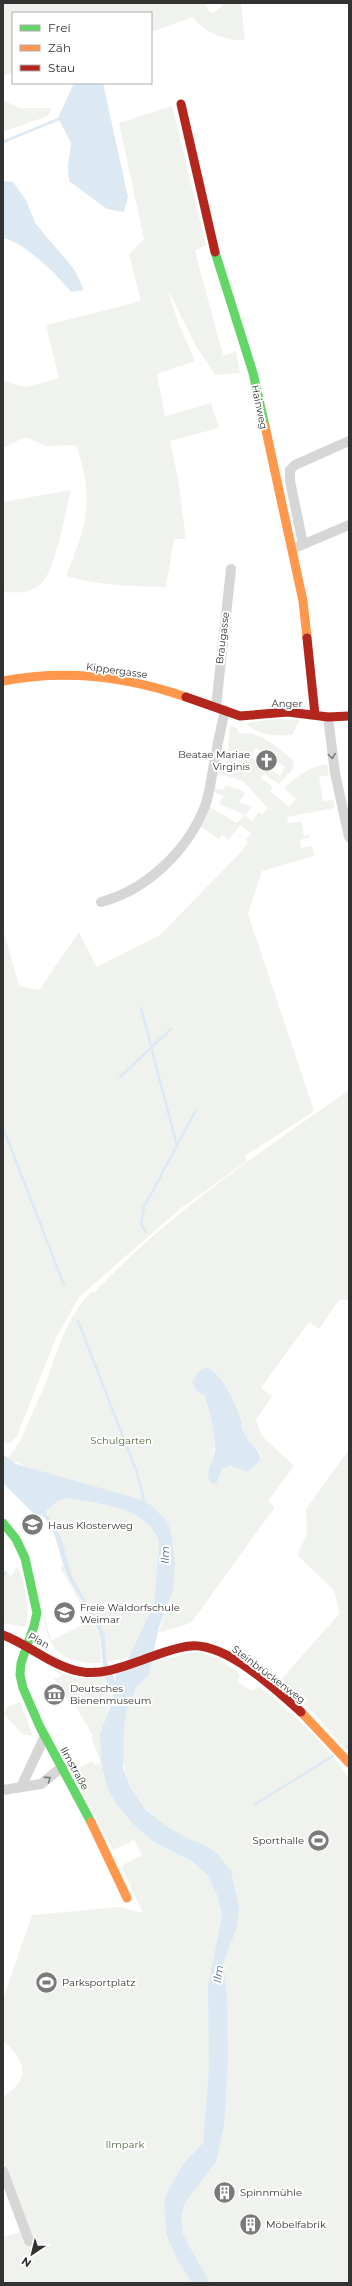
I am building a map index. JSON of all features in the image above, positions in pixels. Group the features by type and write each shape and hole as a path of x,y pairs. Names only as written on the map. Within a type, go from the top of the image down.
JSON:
{"street":[{"name":"Hainweg","path":"181,104 216,259 253,373 292,550 303,601 315,715"},
{"path":"303,544 290,481 290,470 295,465 349,441"},
{"path":"292,550 349,525"},
{"name":"Braugasse","path":"101,902 117,898 158,872 178,850 196,824 206,804 220,708 231,568"},
{"name":"Kippergasse","path":"3,680 35,675 100,676 140,682 220,708"},
{"name":"Anger","path":"220,708 240,716 288,712 328,717 349,716"},
{"path":"328,717 335,773 349,838"},
{"name":"Ilmstraße","path":"3,1523 12,1531 20,1546 31,1580 37,1618 28,1646 20,1662 20,1674 24,1689 45,1736 127,1898"},
{"name":"Plan","path":"3,1635 28,1646 64,1667"},
{"name":"Steinbrückenweg","path":"64,1667 84,1672 95,1672 192,1646 201,1645 223,1654 289,1701 325,1733 349,1763"},
{"path":"21,1787 45,1736"},
{"path":"3,1790 41,1784 62,1767"},
{"path":"3,2171 29,2241"}],"green space":[{"path":"3,3 205,3 210,12 213,13 220,8 223,3 241,3 245,40 223,38 216,35 203,27 193,17 152,32 152,12 12,12 12,72 3,77"},
{"path":"3,100 19,108 51,108 48,116 3,132"},
{"path":"172,106 206,245 195,251 223,356 236,351 240,373 215,375 196,346 168,290 178,322 195,361 157,374 165,416 211,403 219,428 170,441 179,483 186,539 174,539 166,587 116,585 91,582 66,576 79,541 86,512 87,497 85,481 82,464 76,445 46,446 25,437 3,448 3,381 26,387 59,378 46,325 141,301 129,254 144,239 119,123"},
{"path":"71,490 55,554 46,577 41,584 28,591 3,591 3,502"},
{"path":"274,719 300,720 292,735 262,733 246,723"},
{"path":"230,726 237,728 239,734 254,734 275,746 294,761 293,769 279,784 264,774 261,778 273,787 270,791 289,807 296,799 284,788 304,772 327,764 329,775 319,777 323,801 333,800 335,808 287,817 288,823 302,822 304,836 310,835 310,837 300,840 301,848 312,846 315,856 262,871 248,914 314,1111 245,1156 247,1161 180,1209 79,1297 56,1338 17,1436 11,1442 6,1444 3,1439 3,929 19,986 39,990 79,932 97,967 160,935 239,854 248,842 246,840 251,833 240,825 229,840 222,835 219,839 201,827 210,807 237,823 245,815 252,821 259,812 262,815 268,808 243,781 216,773 219,761 227,762","holes":["256,748 285,767 280,776 251,757"]},
{"path":"225,785 241,790 245,794 239,802 252,807 245,815 219,804 223,796 212,791 213,788 224,790"},
{"name":"Schulgarten","path":"349,1090 349,1300 339,1300 319,1329 309,1322 261,1388 272,1396 256,1420 262,1436 294,1466 268,1501 275,1507 191,1623 158,1633 173,1591 167,1521 7,1459 18,1444 46,1383 71,1319 92,1291 94,1293 153,1236 184,1210 249,1160","holes":["223,1382 241,1421 245,1437 260,1453 261,1460 248,1472 232,1467 222,1469 219,1477 211,1463 214,1448 213,1427 208,1406 201,1392"]},
{"path":"349,1449 349,1753 312,1711 278,1683 340,1613 334,1590 297,1555 307,1533 306,1509"},
{"path":"67,1498 107,1505 134,1515 145,1522 154,1531 159,1543 154,1604 129,1657 107,1662 105,1634 72,1576 61,1536 45,1512 58,1501"},
{"path":"63,1565 67,1576 100,1635 101,1663 87,1663 72,1660 59,1652 48,1637 41,1604 51,1641 90,1621 60,1567"},
{"path":"18,1566 24,1588 28,1615 27,1622 24,1627 3,1623 3,1570 11,1576"},
{"name":"Ilmpark","path":"200,1652 219,1659 240,1674 238,1682 252,1691 258,1686 283,1707 307,1728 329,1752 349,1778 349,2283 3,2283 3,2237 29,2230 3,2160 3,2097 18,2083 22,2076 22,2070 21,2063 17,2056 3,2041 3,1999 32,1915 119,1907 143,1913 121,1866 142,1855 134,1840 113,1850 72,1771 92,1761 95,1765 101,1762 91,1737 93,1736 75,1705 72,1707 53,1677 58,1679 61,1675 53,1669 79,1678 91,1678 105,1675 108,1687 114,1695 107,1712 107,1787 116,1804 133,1824 154,1842 193,1862 207,1875 217,1895 222,1916 209,1984 237,1927 205,1845 183,1836 164,1825 148,1811 136,1795 127,1778 122,1758 122,1736 127,1712 136,1689 148,1675 150,1663 189,1653"},
{"path":"20,1702 33,1736 22,1734 4,1714 7,1707"}],"water":[{"path":"74,84 103,84 128,197 124,212 107,209 69,181 68,167 71,143 58,118"},
{"path":"3,181 13,182 26,200 35,223 74,269 84,290 71,292 49,268 30,252 3,238"},
{"path":"206,1367 218,1376 228,1390 239,1413 244,1433 258,1452 261,1460 248,1472 230,1466 222,1469 216,1484 211,1483 208,1474 215,1450 210,1415 204,1395 197,1391 192,1382 197,1374"},
{"name":"Ilm","path":"3,1454 16,1464 139,1499 151,1505 167,1521 171,1532 175,1561 173,1591 159,1627 148,1676 136,1688 127,1711 124,1726 123,1768 131,1788 145,1809 166,1826 189,1839 205,1845 218,1854 231,1871 239,1907 237,1927 223,1963 227,1997 228,2061 224,2126 216,2162 184,2204 181,2218 183,2235 210,2283 192,2283 177,2259 167,2236 164,2203 167,2192 184,2163 203,2143 209,2068 208,1985 222,1916 217,1895 207,1875 193,1862 154,1842 133,1824 116,1804 107,1787 101,1762 100,1735 114,1695 105,1674 98,1630 68,1577 55,1537 48,1522 42,1515 38,1518 3,1483","holes":["67,1498 107,1505 134,1515 145,1522 154,1531 159,1543 154,1604 127,1661 115,1676 116,1682 107,1662 105,1634 72,1576 61,1536 45,1512 58,1501"]}],"waterway":[{"path":"3,142 61,118"},
{"path":"141,1008 177,1146"},
{"path":"120,1077 171,1029"},
{"path":"146,1232 141,1224 144,1207 196,1110"},
{"path":"3,1128 64,1285"},
{"path":"78,1321 136,1470 145,1504"},
{"path":"3,1577 6,1572"},
{"path":"254,1805 333,1756"}],"traffic: fast":[{"path":"215,252 253,373 265,426"},
{"path":"3,1523 16,1539 25,1558 37,1613 21,1663 20,1675 23,1688 40,1727 91,1822"}],"traffic: slow":[{"path":"265,426 303,601 307,638"},
{"path":"3,681 49,675 95,677 141,684 186,697"},
{"path":"301,1712 349,1763"},
{"path":"91,1822 127,1898"}],"traffic: jam":[{"path":"181,104 215,252"},
{"path":"307,638 315,715"},
{"path":"186,697 240,716 288,712 328,717 349,716"},
{"path":"3,1635 23,1644 62,1666 72,1670 91,1673 114,1669 179,1648 191,1646 205,1647 219,1652 250,1669 301,1712"}],"place":[{"name":"Beatae Mariae Virginis","path":"266,760"},
{"name":"Haus Klosterweg","path":"33,1525"},
{"name":"Freie Waldorfschule Weimar","path":"64,1613"},
{"name":"Deutsches Bienenmuseum","path":"55,1694"},
{"name":"Sporthalle","path":"319,1840"},
{"name":"Parksportplatz","path":"46,1982"},
{"name":"Spinnmühle","path":"224,2192"},
{"name":"Möbelfabrik","path":"250,2224"}]}
